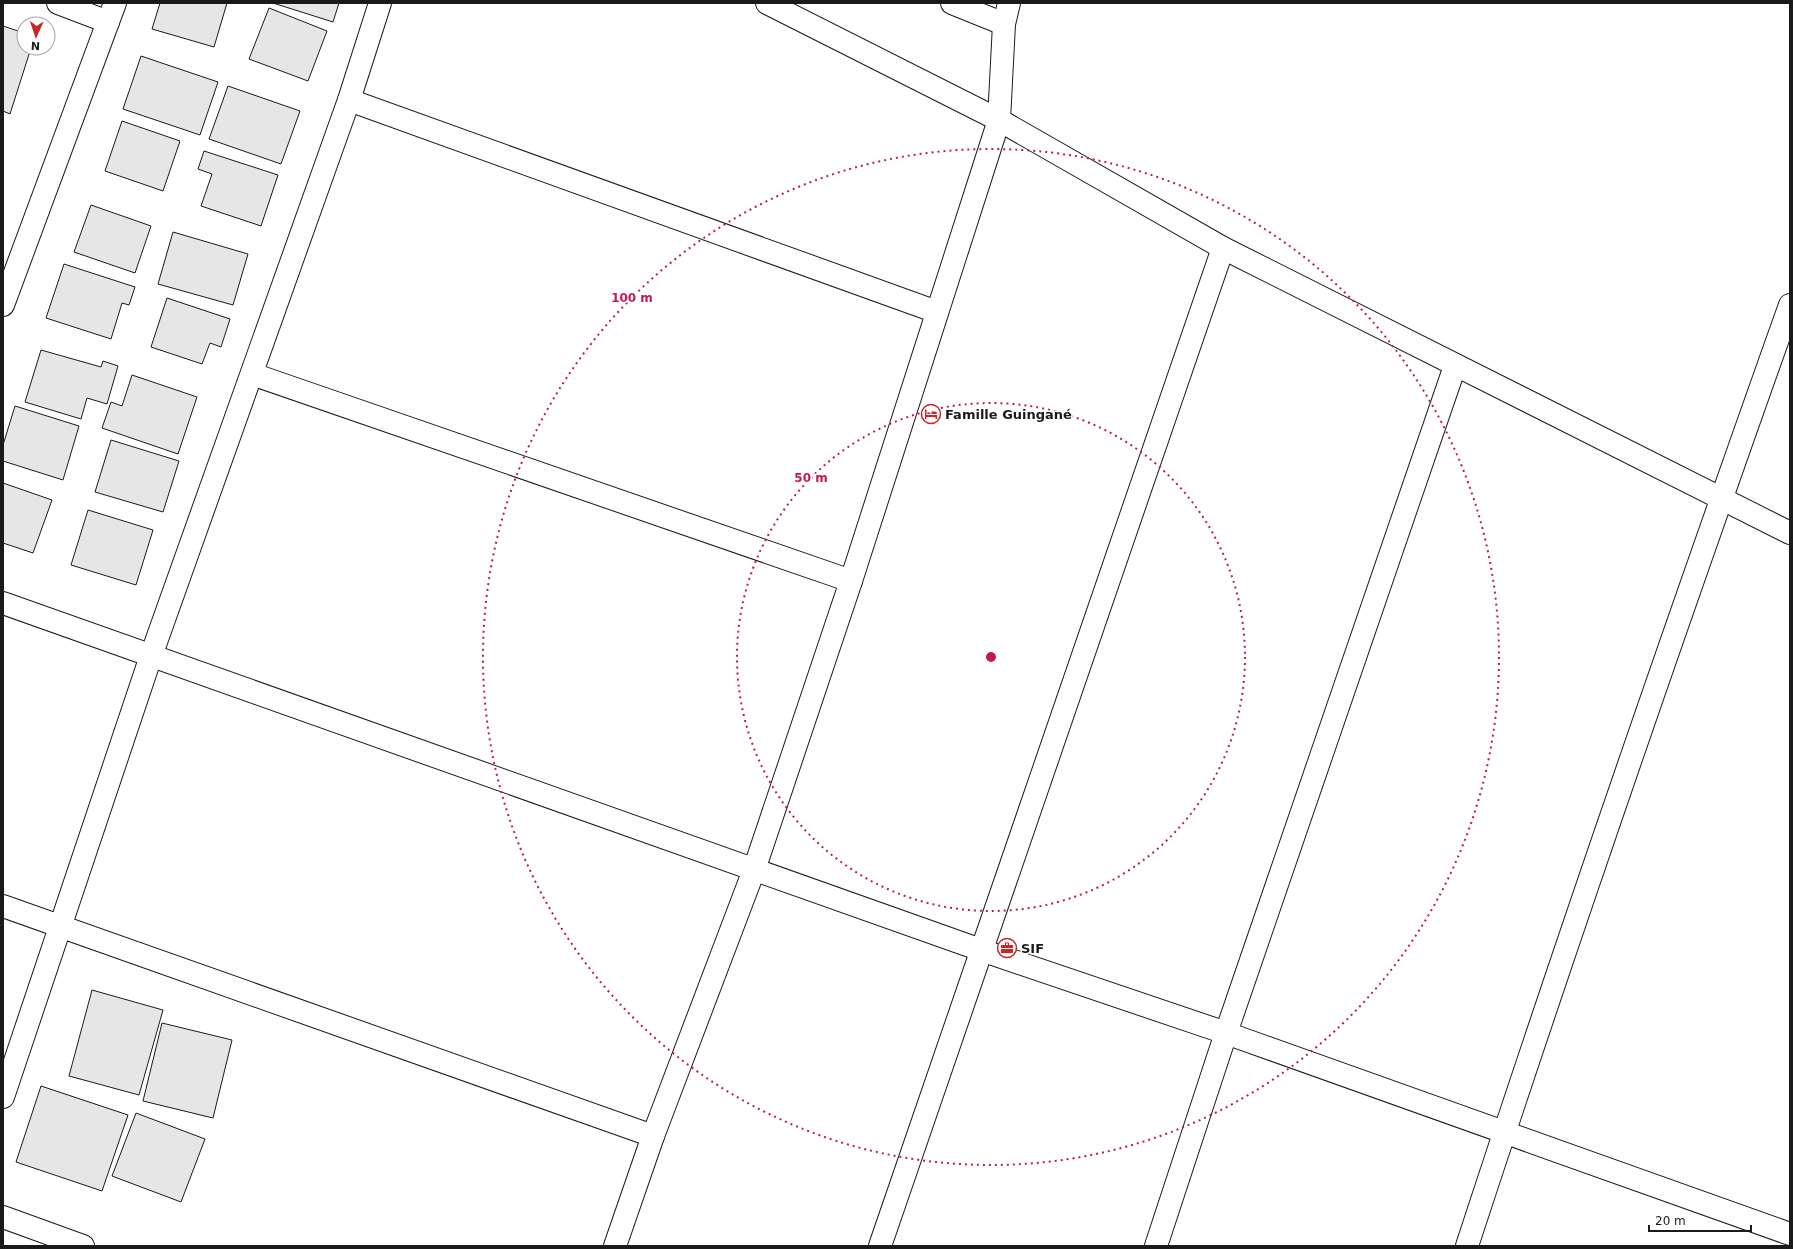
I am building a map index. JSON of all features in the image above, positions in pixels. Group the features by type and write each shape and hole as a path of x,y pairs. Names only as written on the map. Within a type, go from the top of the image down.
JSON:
{"street":[{"path":"3,305 7,280 112,12 58,3"},
{"path":"3,1098 151,656 349,100 380,3"},
{"path":"767,3 999,120 1222,248 1721,500 1790,533"},
{"path":"952,3 1004,24"},
{"path":"615,1246 653,1136 754,870 850,581 999,120 1004,24 1009,3"},
{"path":"349,100 937,312"},
{"path":"880,1246 1222,248"},
{"path":"1468,1246 1504,1134 1721,500 1790,305"},
{"path":"1156,1246 1226,1033 1455,366"},
{"path":"252,374 850,581"},
{"path":"3,603 981,950 1226,1033 1504,1134 1790,1234"},
{"path":"3,906 653,1136"},
{"path":"3,1217 83,1246"}],"building":[{"path":"160,3 227,3 214,47 152,29"},
{"path":"273,3 339,3 333,22"},
{"path":"269,8 327,31 308,81 249,59"},
{"path":"3,26 16,30 16,56 28,56 10,114 3,111"},
{"path":"141,56 218,82 200,135 123,109"},
{"path":"228,86 300,111 281,164 209,139"},
{"path":"122,121 180,141 163,191 105,171"},
{"path":"204,151 278,175 261,226 201,206 212,174 198,169"},
{"path":"91,205 151,226 135,273 74,252"},
{"path":"173,232 248,254 233,305 158,284"},
{"path":"64,264 135,287 129,305 122,303 111,339 46,318"},
{"path":"167,298 230,319 221,347 210,343 202,364 151,347"},
{"path":"41,350 101,367 103,361 118,366 107,404 87,398 81,419 25,402"},
{"path":"132,375 197,397 178,454 102,428 111,402 122,406"},
{"path":"15,406 79,426 63,480 3,461 3,445"},
{"path":"111,440 179,461 163,512 95,492"},
{"path":"3,483 52,500 33,553 3,543"},
{"path":"88,510 153,530 136,585 71,565"},
{"path":"92,990 163,1010 139,1095 69,1076"},
{"path":"162,1023 232,1040 213,1118 143,1101"},
{"path":"41,1086 128,1115 102,1191 16,1162"},
{"path":"136,1113 205,1139 181,1202 112,1176"}],"place":[{"name":"Famille Guingané","path":"931,414"},
{"name":"SIF","path":"1007,948"}]}
